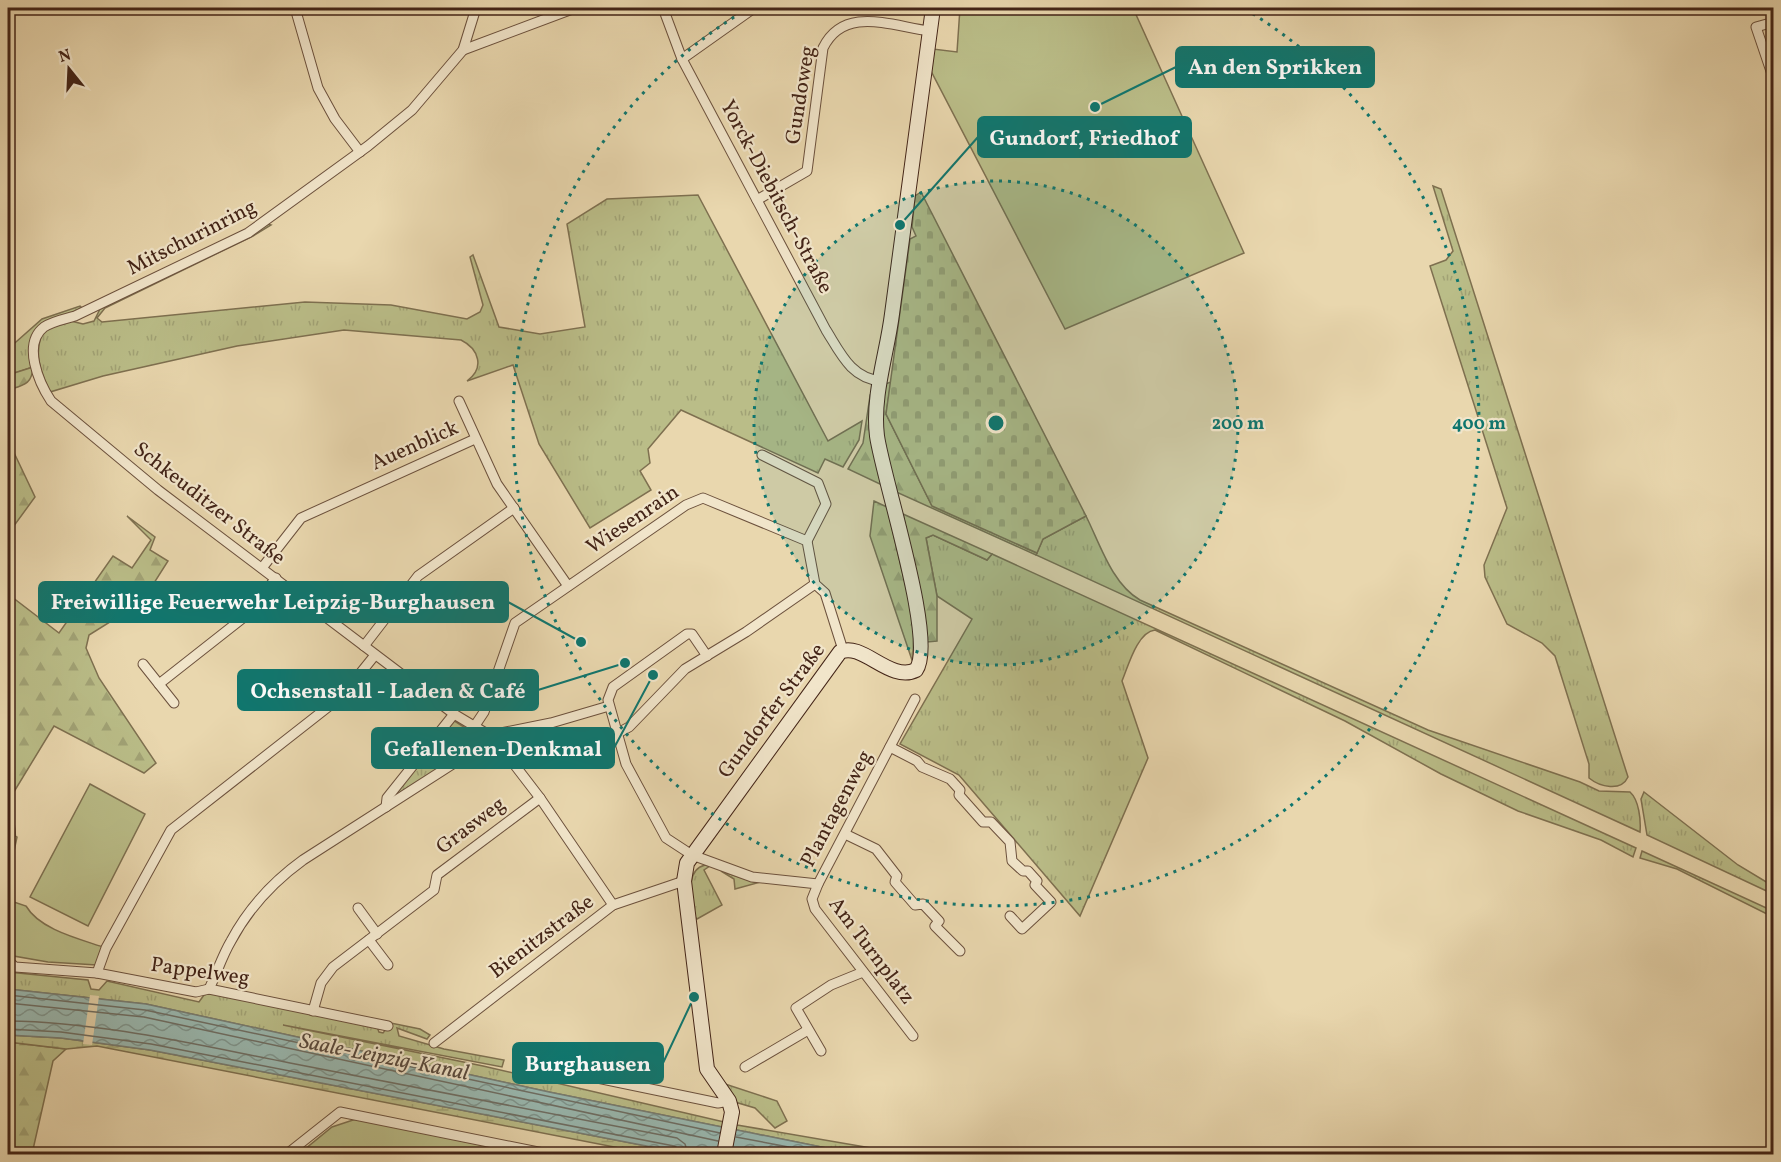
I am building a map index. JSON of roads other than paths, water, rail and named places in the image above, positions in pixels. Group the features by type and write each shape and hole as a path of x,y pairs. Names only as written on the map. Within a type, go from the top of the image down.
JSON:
{"street":[{"path":"295,8 318,87 335,119 360,152"},
{"name":"Mitschurinring","path":"94,306 248,232 360,152 412,110 463,50 476,8"},
{"path":"463,50 575,8"},
{"name":"Yorck-Diebitsch-Straße","path":"663,8 682,59 837,348 860,375 866,379 881,381"},
{"path":"682,59 754,8"},
{"path":"881,381 933,8"},
{"name":"Gundoweg","path":"757,200 807,171 823,48 834,32 844,24 857,21 930,31"},
{"path":"1773,22 1756,27 1773,80"},
{"name":"Schkeuditzer Straße","path":"94,306 47,326 37,335 34,351 40,384 51,400 158,490 454,714 476,724 494,738 540,798 614,905"},
{"name":"Gundorfer Straße","path":"685,876 692,855 837,654 843,650 851,650 898,672 916,670 921,661 922,645 912,590 876,426 881,381"},
{"path":"459,400 476,439"},
{"name":"Auenblick","path":"262,568 301,518 476,439 497,484 568,586"},
{"path":"762,455 818,483 826,504 807,541 815,584 825,593 843,650"},
{"name":"Wiesenrain","path":"476,724 481,720 515,624 686,505 703,498 807,541"},
{"path":"364,645 418,576 514,508"},
{"path":"159,684 248,614 276,578"},
{"path":"618,733 629,728 685,669 815,584"},
{"path":"209,989 231,940 274,884 303,860 494,738 512,729 551,723 609,706 608,695 613,687 687,633 692,634 707,656"},
{"path":"98,973 106,948 171,830 342,696 375,655"},
{"path":"143,664 174,703"},
{"name":"Plantagenweg","path":"609,706 626,764 662,834 692,855 752,877 818,884 915,699"},
{"path":"386,807 387,798 454,714"},
{"path":"890,747 917,761 922,767 950,778 960,790 959,795 983,822 991,822 1010,842 1012,861 1023,872 1028,871 1037,881 1035,885 1051,902 1022,929 1010,916"},
{"name":"Grasweg","path":"314,1011 327,973 434,890 437,875 540,798"},
{"path":"845,834 882,854 897,876 896,882 915,905 923,904 934,915 939,921 935,926 960,951"},
{"path":"685,876 707,1069 729,1101 731,1118 723,1155"},
{"name":"Bienitzstraße","path":"434,1043 614,905 685,876"},
{"name":"Am Turnplatz","path":"818,884 812,899 815,909 913,1036"},
{"path":"358,908 377,934"},
{"path":"369,940 388,965"},
{"name":"Pappelweg","path":"8,961 15,967 98,973 196,992 209,989 388,1026"},
{"path":"820,1052 796,1011 797,1006 831,985 863,972"},
{"path":"745,1067 808,1030"},
{"path":"525,1063 718,1103 729,1101"},
{"path":"287,1155 340,1112 548,1155"}],"water":[{"name":"Saale-Leipzig-Kanal","path":"8,989 146,1004 549,1092 856,1154 688,1154 150,1050 61,1038 8,1035"}],"place":[{"name":"An den Sprikken","path":"1095,107"},
{"name":"Gundorf, Friedhof","path":"900,225"},
{"name":"Freiwillige Feuerwehr Leipzig-Burghausen","path":"581,642"},
{"name":"Ochsenstall - Laden & Café","path":"625,663"},
{"name":"Gefallenen-Denkmal","path":"653,675"},
{"name":"Burghausen","path":"694,997"}]}
